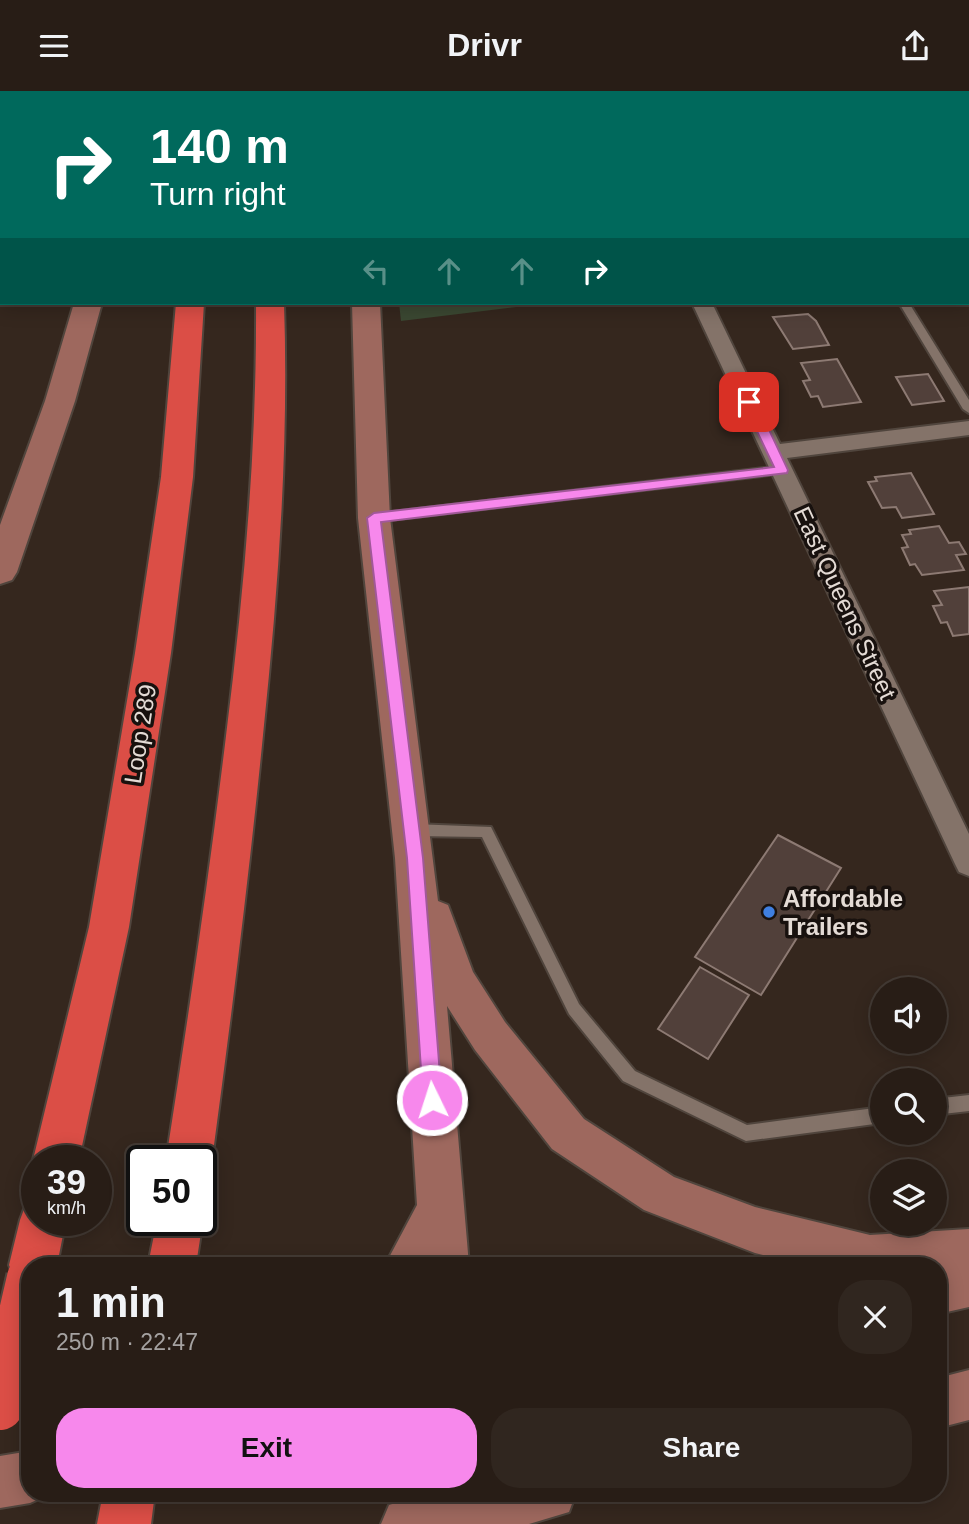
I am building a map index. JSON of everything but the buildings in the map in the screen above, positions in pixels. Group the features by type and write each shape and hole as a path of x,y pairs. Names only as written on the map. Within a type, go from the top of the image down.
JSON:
{"highway":[{"name":"Loop 289","path":"59,1145 109,927 150,666 177,477 190,305"},
{"path":"191,1145 232,855 263,556 270,431 270,305"},
{"path":"0,1407 21,1316"},
{"path":"124,1524 128,1502"}],"main road":[{"path":"0,572 60,401 87,305"},
{"path":"366,305 374,518 413,844 444,1257"},
{"path":"413,844 454,980 490,1036 568,1134 660,1195 755,1230 866,1257"},
{"path":"416,1257 440,1208"},
{"path":"890,1257 969,1253"},
{"path":"947,1288 969,1283"},
{"path":"0,1375 21,1372"},
{"path":"947,1401 969,1395"},
{"path":"0,1482 21,1478"},
{"path":"408,1524 502,1502"}],"street":[{"name":"East Queens Street","path":"703,305 969,865"},
{"path":"777,461 969,428"}],"lane":[{"path":"905,305 969,409"},
{"path":"374,518 777,461"},
{"path":"413,844 486,831 573,1009 629,1076 746,1133 870,1117"},
{"path":"947,1106 969,1103"}],"green space":[{"path":"399,305 533,305 401,321"}],"place":[{"name":"Affordable Trailers","path":"769,912"}],"route":[{"path":"432,1100 415,858 374,518 782,470 749,402"}]}
